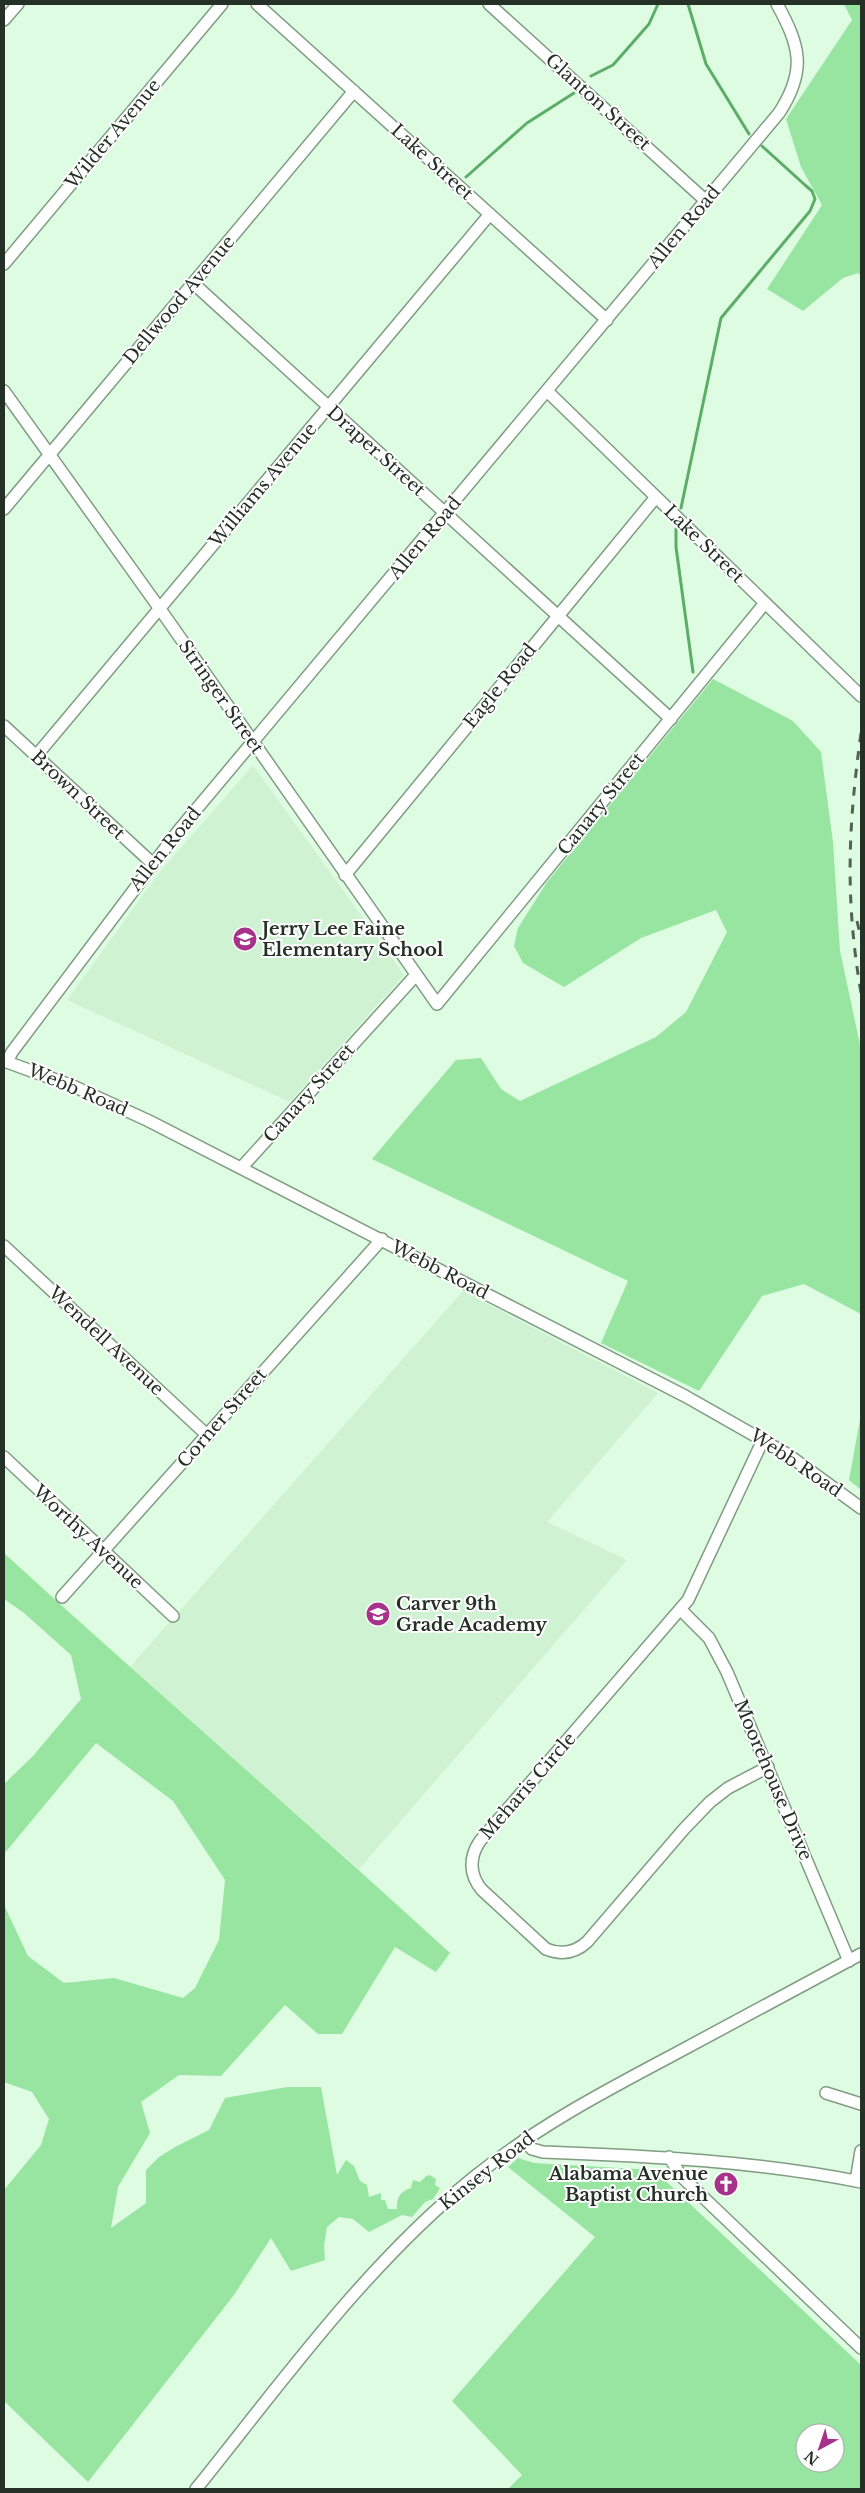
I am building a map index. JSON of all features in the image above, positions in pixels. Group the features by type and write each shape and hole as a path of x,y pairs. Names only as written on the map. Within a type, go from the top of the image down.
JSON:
{"street":[{"path":"4,20 18,4"},
{"name":"Wilder Avenue","path":"4,264 222,4"},
{"name":"Lake Street","path":"257,4 607,320"},
{"name":"Glanton Street","path":"489,4 706,200"},
{"name":"Allen Road","path":"5,1061 152,863 779,113 795,85 798,72 795,45 777,4"},
{"name":"Dellwood Avenue","path":"4,509 354,91"},
{"name":"Williams Avenue","path":"36,756 490,214"},
{"name":"Draper Street","path":"193,283 671,719"},
{"name":"Stringer Street","path":"4,391 160,609 437,1004"},
{"name":"Lake Street","path":"547,391 861,696"},
{"name":"Eagle Road","path":"345,875 656,497"},
{"name":"Canary Street","path":"437,1004 765,603"},
{"name":"Brown Street","path":"4,726 152,863"},
{"name":"Canary Street","path":"242,1168 416,974"},
{"name":"Webb Road","path":"5,1061 110,1102 382,1239 686,1396 811,1470 861,1508"},
{"name":"Corner Street","path":"62,1597 208,1436 260,1374 382,1239"},
{"name":"Wendell Avenue","path":"4,1246 208,1436"},
{"name":"Meharis Circle","path":"763,1440 694,1589 681,1610 480,1841 473,1853 472,1866 478,1885 546,1949 558,1953 577,1950 587,1942 710,1802 728,1788 768,1767"},
{"name":"Worthy Avenue","path":"4,1458 173,1616"},
{"name":"Moorehouse Drive","path":"681,1610 703,1632 718,1653 850,1961"},
{"name":"Kinsey Road","path":"196,2489 336,2315 383,2261 448,2199 524,2140 593,2097 861,1954"},
{"path":"826,2093 861,2104"},
{"path":"524,2140 532,2149 544,2152 669,2157 780,2169 858,2182 861,2151"},
{"path":"669,2157 682,2177 860,2345"}],"shaded area":[{"name":"Jerry Lee Faine Elementary School","path":"253,765 404,975 290,1102 67,1000 159,873"},
{"name":"Carver 9th Grade Academy","path":"463,1291 658,1393 547,1522 627,1560 359,1869 129,1668"}],"green space":[{"path":"844,4 861,4 861,276 858,273 843,278 803,311 767,289 822,205 801,167 786,119 852,20"},
{"path":"713,679 793,721 821,752 833,842 840,951 861,1049 861,1314 804,1284 762,1296 699,1391 601,1343 628,1281 372,1159 456,1060 481,1058 501,1089 520,1101 656,1037 686,1012 727,932 716,910 641,938 564,987 523,963 514,946 518,928 547,882"},
{"path":"861,1414 861,1490 849,1480"},
{"path":"4,1553 450,1953 436,1972 395,1947 342,2034 318,2034 285,2005 221,2076 179,2075 141,2102 150,2133 118,2187 111,2228 146,2203 146,2170 159,2157 209,2130 225,2098 287,2087 321,2087 337,2175 346,2160 354,2166 360,2181 367,2185 369,2197 381,2193 381,2200 385,2200 388,2209 397,2209 397,2202 400,2196 404,2191 411,2188 413,2180 420,2182 430,2175 436,2179 435,2185 440,2188 433,2199 425,2202 412,2217 402,2215 369,2232 353,2219 339,2217 327,2227 324,2246 325,2260 291,2271 271,2238 234,2295 88,2482 4,2401 4,2190 41,2145 49,2119 32,2092 4,2082 4,1905 28,1956 64,1983 114,1978 183,1998 195,1988 219,1940 225,1880 173,1801 96,1743 4,1854 4,1784 33,1756 81,1699 71,1655 24,1613 4,1599"},
{"path":"518,2158 534,2163 654,2170 861,2365 861,2489 508,2489 522,2475 452,2401 595,2237 508,2167"}],"waterway":[{"path":"591,76 613,65 649,24 658,4"},
{"path":"688,4 706,64 749,134"},
{"path":"466,177 527,123 574,93"},
{"path":"681,508 721,318 810,211 815,199 812,191 762,146"},
{"path":"676,529 676,547 693,672"}],"railway":[{"path":"861,733 853,800 850,863 852,926 861,993"},
{"path":"857,921 861,938"}],"place":[{"name":"Jerry Lee Faine Elementary School","path":"245,939"},
{"name":"Carver 9th Grade Academy","path":"378,1614"},
{"name":"Alabama Avenue Baptist Church","path":"726,2184"}]}
